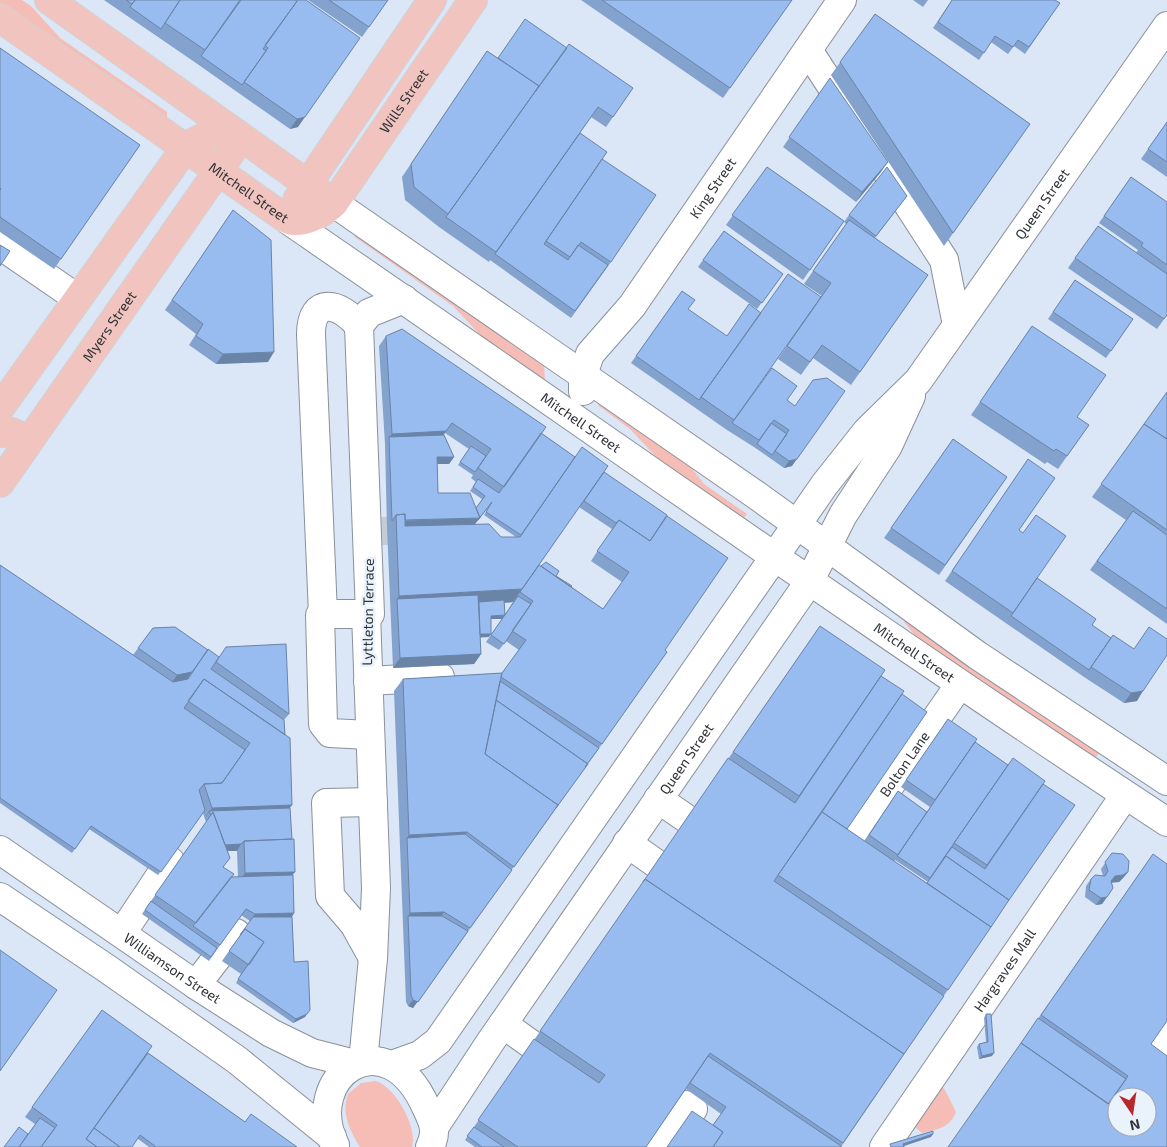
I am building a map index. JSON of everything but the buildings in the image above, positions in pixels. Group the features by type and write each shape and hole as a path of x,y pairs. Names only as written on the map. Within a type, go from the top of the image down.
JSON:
{"main road":[{"path":"50,0 334,203 311,217 286,219"},
{"path":"286,219 307,184 432,0"},
{"name":"Wills Street","path":"334,203 473,0"},
{"name":"Mitchell Street","path":"0,18 218,169 286,219"},
{"path":"0,408 186,147 210,134 228,132 239,136"},
{"name":"Myers Street","path":"0,483 239,136"},
{"path":"0,433 12,432 29,441"}],"street":[{"name":"King Street","path":"583,375 590,354 632,306 842,0"},
{"name":"Queen Street","path":"436,1138 503,1024 808,582 843,515 888,446 918,381 1167,26"},
{"path":"808,50 944,260 957,325"},
{"path":"334,203 798,525 977,655 1167,781"},
{"name":"Mitchell Street","path":"286,219 589,427 808,582 1125,795 1162,808"},
{"path":"0,244 77,298"},
{"path":"324,614 311,324 319,310 332,306 346,312 359,326 369,312 404,299"},
{"name":"Lyttleton Terrace","path":"359,326 374,531 370,614 366,614 376,888 369,1013 374,1064"},
{"path":"583,375 584,410 589,427"},
{"name":"Queen Street","path":"374,1064 420,1055 438,1041 798,525 867,431 918,381"},
{"path":"366,614 320,615 322,724 330,733 370,735"},
{"path":"368,681 465,676"},
{"name":"Bolton Lane","path":"850,842 960,684"},
{"name":"Hargraves Mall","path":"884,1147 1125,795"},
{"path":"627,843 678,879 685,870 710,834 658,799"},
{"path":"373,802 326,802 330,896 354,924 373,958"},
{"path":"826,827 872,858"},
{"name":"Williamson Street","path":"0,850 196,985 292,1045 374,1064"},
{"path":"122,933 170,861"},
{"path":"0,897 238,1060 334,1144"},
{"path":"196,985 236,933"},
{"path":"503,1024 578,1077"},
{"path":"1167,1032 1162,1046 1167,1055"},
{"path":"334,1144 328,1122 328,1103 337,1081 374,1064 413,1082 436,1138"},
{"path":"657,1147 686,1105 693,1109"}],"shaded area":[{"path":"0,0 1167,0 1167,1147 0,1147"},
{"path":"0,0 22,0 32,7 60,38 167,112 167,117 164,118 0,4"},
{"path":"353,232 544,365 545,383 484,339 453,306 355,237"},
{"path":"598,403 689,465 704,484 747,514 743,519 661,462 630,429 599,406"},
{"path":"906,619 1101,750 1095,759 918,639 904,622"},
{"path":"376,1081 390,1091 403,1109 412,1129 412,1147 360,1147 356,1141 346,1115 348,1094 361,1083"},
{"path":"940,1085 945,1090 956,1112 947,1125 922,1133 910,1123"}],"tunnel":[{"path":"380,531 396,531"}]}
